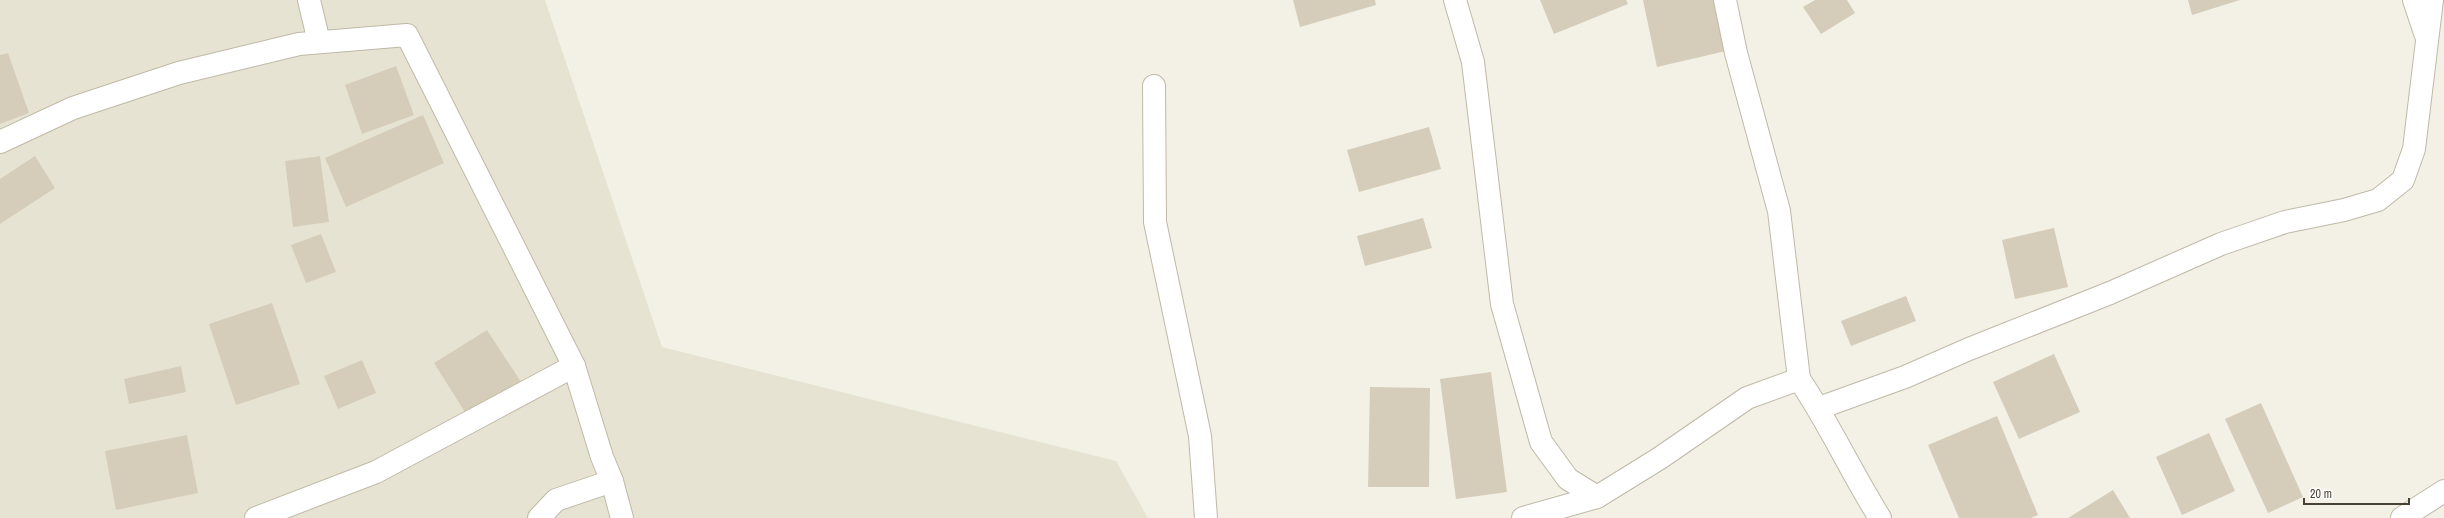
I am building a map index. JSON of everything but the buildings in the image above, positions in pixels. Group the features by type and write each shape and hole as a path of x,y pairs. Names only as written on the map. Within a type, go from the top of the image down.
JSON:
{"street":[{"path":"309,0 319,42"},
{"path":"1454,0 1473,62 1502,304 1541,442 1568,479 1597,497"},
{"path":"1725,0 1736,52 1779,211 1799,379 1819,408 1861,488 1880,518"},
{"path":"2414,0 2428,41"},
{"path":"1819,408 1905,377 1969,349 2110,293 2221,244 2285,222 2344,210 2378,200 2403,180 2414,149 2432,0"},
{"path":"0,142 73,108 179,73 299,44 407,35 574,366 602,457 612,481 622,518"},
{"path":"1154,86 1155,222 1200,436 1206,518"},
{"path":"256,518 376,472 574,366"},
{"path":"1523,518 1597,497 1660,458 1747,398 1799,379"},
{"path":"539,518 556,500 612,481"},
{"path":"2402,518 2444,492"}],"shaded area":[{"path":"0,0 545,0 662,347 1116,461 1148,518 0,518"}]}
